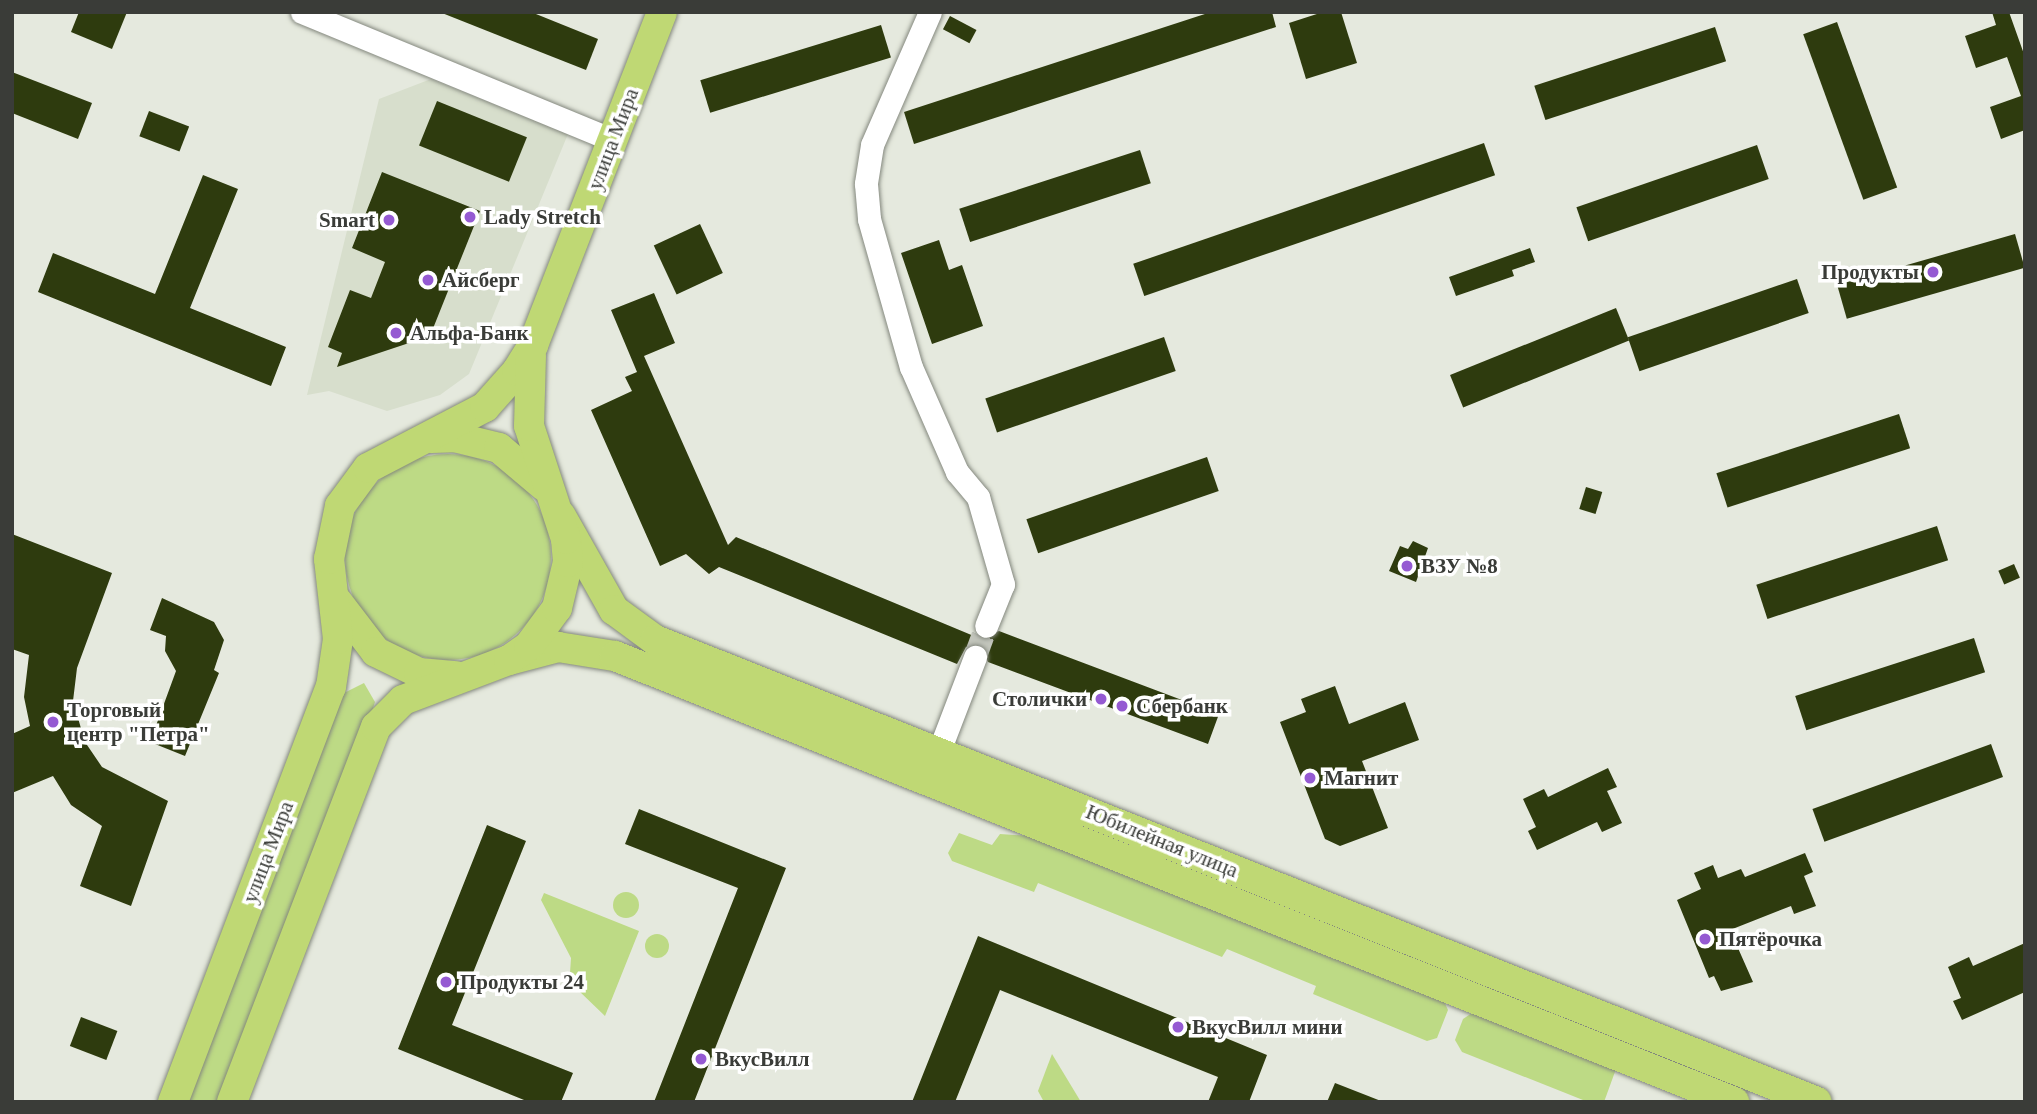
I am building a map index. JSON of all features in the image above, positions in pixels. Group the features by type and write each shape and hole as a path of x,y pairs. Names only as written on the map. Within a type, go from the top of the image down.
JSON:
{"main road":[{"name":"улица Мира","path":"173,1102 331,687 338,651 330,543 340,506 368,468 408,444 485,407 505,389 533,345 662,12"},
{"name":"улица Мира","path":"232,1102 376,727 403,700 499,665 529,646 557,608 568,562 556,505 526,404 533,345"},
{"name":"улица Мира","path":"408,444 454,437 499,448 537,476 556,505"},
{"name":"Юбилейная улица","path":"556,505 602,595 639,632 1817,1102"},
{"name":"улица Мира","path":"336,597 359,636 397,665 442,676 499,665"},
{"name":"Юбилейная улица","path":"499,665 558,647 615,656 1734,1102"}],"street":[{"path":"302,12 613,140"},
{"path":"930,12 873,145 866,184 869,219 911,367 957,472 978,497 1003,584 986,626"},
{"path":"939,751 975,657"}],"shaded area":[{"path":"431,79 568,134 469,374 440,395 387,411 329,391 307,395 379,99"}],"green space":[{"path":"448,454 488,461 521,484 544,517 551,557 544,597 521,630 488,653 448,660 408,653 375,630 352,597 345,557 352,517 375,484 408,461"},
{"path":"364,683 375,702 365,732 221,1102 185,1102 344,693"},
{"path":"959,833 992,845 1000,834 1045,837 1443,999 1448,1010 1437,1038 1427,1041 1313,994 1316,986 1227,949 1222,957 1038,883 1034,892 952,861 948,853"},
{"path":"626,892 635,896 639,905 635,914 626,918 617,914 613,905 617,896"},
{"path":"544,893 639,931 605,1016 579,991 570,973 571,958 541,900"},
{"path":"652,934 662,934 669,941 669,951 662,958 652,958 645,951 645,941"},
{"path":"1472,1013 1616,1069 1604,1102 1588,1102 1462,1052 1455,1040 1463,1019"},
{"path":"1052,1054 1081,1102 1044,1102 1038,1091"}],"building":[{"path":"79,12 127,12 112,49 71,32"},
{"path":"531,12 598,39 586,70 442,13"},
{"path":"1211,12 1272,12 1276,27 914,144 904,112"},
{"path":"1323,12 1341,12 1357,63 1306,79 1289,23"},
{"path":"1992,12 2009,12 2025,57 2025,130 2001,139 1990,107 2021,96 2007,57 1976,68 1965,36 1996,25"},
{"path":"950,16 976,30 969,43 943,29"},
{"path":"1837,22 1897,187 1863,200 1803,34"},
{"path":"881,25 891,58 710,113 700,80"},
{"path":"1715,27 1726,61 1545,120 1534,86"},
{"path":"12,72 92,103 78,139 12,113"},
{"path":"437,101 527,137 509,182 419,146"},
{"path":"149,111 189,126 179,152 139,136"},
{"path":"1484,143 1495,175 1144,296 1133,264"},
{"path":"1757,145 1769,179 1588,241 1576,207"},
{"path":"1140,150 1151,183 970,242 959,209"},
{"path":"382,172 480,211 430,336 337,367 342,353 328,347 350,290 371,298 385,262 352,248"},
{"path":"203,175 238,189 190,308 286,347 271,386 38,292 53,253 155,294"},
{"path":"700,224 723,273 677,294 654,246"},
{"path":"2015,234 2025,268 1847,319 1837,285"},
{"path":"939,240 949,270 962,265 983,326 932,344 901,253"},
{"path":"1530,248 1535,262 1512,270 1514,276 1456,296 1449,277"},
{"path":"1797,279 1809,313 1639,371 1628,337"},
{"path":"654,293 675,343 644,356 728,545 736,537 981,639 999,631 1219,714 1208,744 988,662 979,644 966,647 957,664 719,567 709,574 686,554 660,566 591,410 632,391 625,377 637,372 611,310"},
{"path":"1616,308 1629,340 1463,408 1450,375"},
{"path":"1164,337 1176,371 997,433 985,399"},
{"path":"1899,414 1910,448 1728,508 1716,473"},
{"path":"1207,457 1219,491 1038,553 1026,519"},
{"path":"1586,487 1602,492 1596,514 1579,509"},
{"path":"1937,526 1948,560 1767,619 1756,585"},
{"name":"Торговый центр \"Петра\"","path":"12,534 112,573 77,668 73,701 85,742 102,767 168,801 131,906 80,886 102,826 71,805 53,776 12,793 12,734 30,726 24,697 29,655 12,649"},
{"name":"ВЗУ №8","path":"1413,541 1428,548 1416,582 1389,571 1400,546 1408,549"},
{"path":"2014,564 2020,578 2004,584 1998,571"},
{"path":"162,598 214,622 224,640 214,670 219,673 185,756 150,742 176,671 165,651 166,636 150,630"},
{"path":"1974,638 1985,672 1806,730 1795,696"},
{"path":"1335,686 1349,724 1405,702 1419,740 1362,761 1388,828 1340,846 1325,839 1280,722 1306,712 1301,699"},
{"path":"1991,744 2003,777 1824,842 1812,809"},
{"path":"1608,768 1617,787 1607,791 1622,823 1602,832 1597,822 1537,850 1528,831 1536,827 1523,799 1544,789 1548,797"},
{"path":"639,809 786,868 694,1102 654,1102 738,888 625,844"},
{"path":"487,825 526,841 452,1025 573,1073 561,1102 529,1102 398,1049"},
{"path":"1805,853 1813,872 1804,876 1816,906 1794,914 1791,906 1730,930 1753,982 1721,991 1714,976 1709,978 1677,900 1701,889 1694,873 1713,865 1718,878 1741,869 1745,877"},
{"path":"978,936 1267,1055 1249,1102 1208,1102 1218,1077 1000,990 955,1102 912,1102"},
{"path":"2025,943 2025,992 1962,1020 1953,1001 1961,998 1948,967 1969,957 1973,966"},
{"path":"81,1017 117,1031 106,1060 70,1046"},
{"path":"1335,1083 1381,1101 1381,1102 1327,1102"}],"tunnel":[{"path":"975,657 986,626"}],"place":[{"name":"Lady Stretch","path":"470,217"},
{"name":"Smart","path":"389,220"},
{"name":"Продукты","path":"1933,272"},
{"name":"Айсберг","path":"428,280"},
{"name":"Альфа-Банк","path":"396,333"},
{"name":"ВЗУ №8","path":"1407,566"},
{"name":"Столички","path":"1101,699"},
{"name":"Сбербанк","path":"1122,706"},
{"name":"Торговый центр \"Петра\"","path":"53,722"},
{"name":"Магнит","path":"1310,778"},
{"name":"Пятёрочка","path":"1705,939"},
{"name":"Продукты 24","path":"446,982"},
{"name":"ВкусВилл мини","path":"1178,1027"},
{"name":"ВкусВилл","path":"701,1059"}]}
